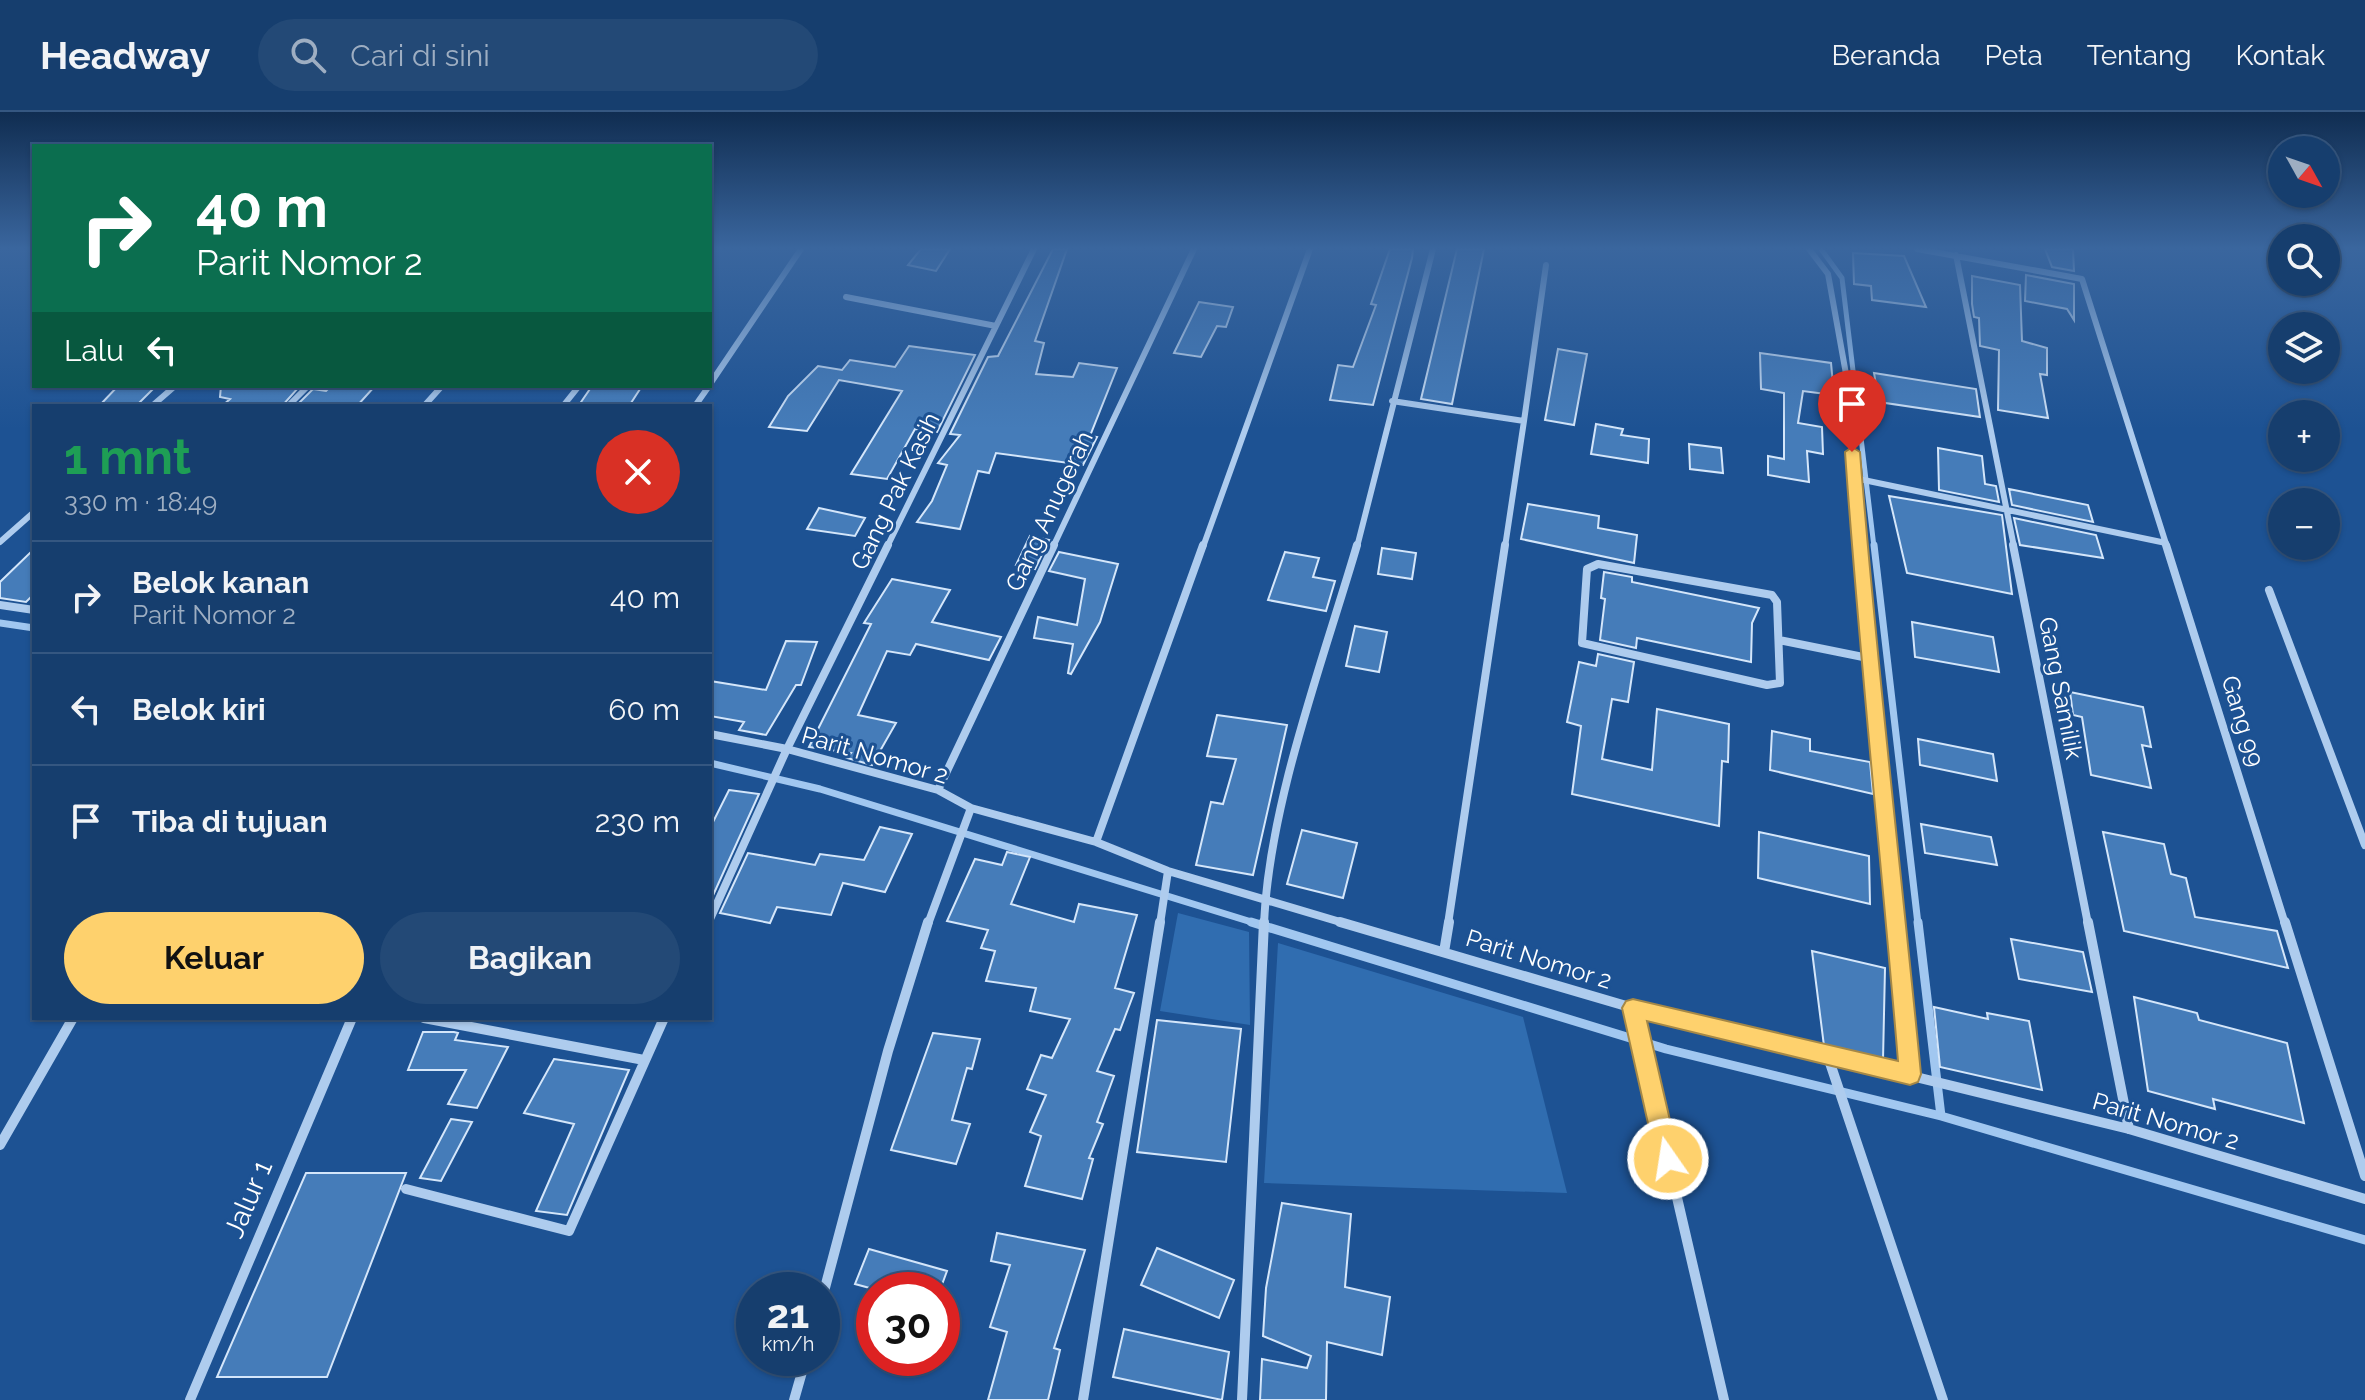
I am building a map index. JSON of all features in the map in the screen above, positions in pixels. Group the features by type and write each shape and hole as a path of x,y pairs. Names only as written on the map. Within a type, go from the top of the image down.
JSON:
{"street":[{"path":"712,381 760,309"},
{"path":"909,309 996,326"},
{"name":"Gang Pak Kasih","path":"712,915 786,750 1004,309"},
{"name":"Gang Anugerah","path":"938,790 1166,309"},
{"path":"1096,842 1288,309"},
{"path":"1242,1400 1265,899 1276,828 1376,475 1417,309"},
{"path":"1444,952 1540,309"},
{"path":"1835,309 1846,374 1868,658 1886,807 1910,1074"},
{"name":"Gang Samilik","path":"1967,309 2129,1129"},
{"name":"Gang 99","path":"2092,309 2365,1176"},
{"path":"154,404 173,388"},
{"path":"290,404 306,388"},
{"path":"426,404 440,388"},
{"path":"565,404 577,388"},
{"path":"1392,401 1524,421"},
{"path":"1854,478 2166,543"},
{"path":"0,542 32,514"},
{"path":"1598,564 1772,595 1777,602 1779,640 1781,679 1775,686 1589,647 1580,638 1587,569 1598,564"},
{"path":"2269,590 2365,845"},
{"path":"0,605 32,610"},
{"path":"1779,640 1868,658"},
{"name":"Parit Nomor 2","path":"712,734 786,750 938,790 971,808 1096,842 1168,871 1633,1008 2129,1129 2365,1199"},
{"path":"829,1272 909,978 943,875 971,808"},
{"path":"1083,1400 1168,871"},
{"path":"1633,1008 1724,1400"},
{"path":"0,1145 72,1020"},
{"name":"Jalur 1","path":"190,1400 351,1020"},
{"path":"434,1020 644,1060"},
{"path":"406,1189 564,1232 575,1225 663,1020"},
{"path":"1827,1054 1943,1400"},
{"path":"794,1400 801,1376"}],"shaded area":[{"path":"1178,913 1249,932 1250,1025 1160,1011"},
{"path":"1278,943 1523,1017 1567,1193 1264,1183"}],"building":[{"path":"1022,309 1046,309 1035,341 1044,343 1036,374 1073,377 1079,363 1117,368 1090,436 1097,437 1083,465 996,453 989,473 978,471 960,529 917,522 932,501 947,465 938,463 960,435 950,434 988,357 998,356"},
{"path":"1196,309 1232,309 1226,327 1217,326 1201,357 1174,353"},
{"path":"1374,309 1398,309 1373,405 1330,400 1338,365 1353,367"},
{"path":"1443,309 1472,309 1452,404 1421,399"},
{"path":"1973,309 2021,309 2022,341 2047,348 2047,375 2040,374 2048,418 1998,410 1999,350 1980,346 1979,318 1974,317"},
{"path":"909,346 975,355 937,432 915,429 887,479 851,474 902,391 839,380 807,431 769,427 788,396 818,366 842,370 850,360 895,367"},
{"path":"1558,349 1587,354 1574,425 1545,420"},
{"path":"1760,353 1831,363 1834,395 1803,391 1798,423 1822,427 1823,454 1807,451 1809,482 1768,475 1768,456 1784,459 1784,393 1761,389"},
{"path":"1874,373 1976,389 1980,417 1879,402"},
{"path":"116,388 154,388 138,404 101,404"},
{"path":"221,388 298,388 284,404 224,404 230,399 220,397"},
{"path":"329,388 373,388 359,404 298,404 313,389 326,391"},
{"path":"591,388 641,388 630,404 580,404"},
{"path":"1596,424 1623,429 1621,435 1649,439 1648,463 1591,454"},
{"path":"1689,444 1721,448 1723,473 1690,469"},
{"path":"1938,448 1982,456 1985,484 1996,486 1999,502 1939,490"},
{"path":"2009,489 2088,505 2093,522 2012,505"},
{"path":"1889,496 2002,515 2012,594 1907,573"},
{"path":"1528,504 1599,516 1598,528 1637,535 1634,563 1521,539"},
{"path":"819,508 865,518 855,536 807,529"},
{"path":"2014,518 2096,535 2103,558 2020,545"},
{"path":"1030,536 1049,540 1035,569 1016,565"},
{"path":"1382,548 1416,553 1412,579 1378,574"},
{"path":"32,551 32,596 26,602 0,598 0,582"},
{"path":"1059,552 1118,564 1100,622 1071,674 1068,673 1073,644 1034,638 1038,617 1077,625 1085,579 1049,571"},
{"path":"1285,552 1319,558 1313,577 1335,581 1326,611 1268,600"},
{"path":"1604,572 1632,577 1632,582 1759,608 1752,623 1751,662 1637,638 1636,648 1600,640 1605,599 1601,598"},
{"path":"892,579 950,590 932,622 1001,637 989,660 916,644 910,655 887,651 858,715 896,723 872,765 847,758 851,753 809,747 871,624 864,623"},
{"path":"1912,622 1993,637 1999,672 1915,657"},
{"path":"1355,626 1387,632 1379,672 1346,666"},
{"path":"786,641 817,642 801,685 796,685 766,735 739,730 744,722 712,716 712,681 766,690"},
{"path":"1598,654 1634,662 1628,702 1612,699 1602,759 1652,770 1657,709 1729,724 1728,762 1722,761 1719,826 1572,794 1581,726 1567,722 1579,662 1596,666"},
{"path":"2070,692 2143,707 2151,747 2142,745 2151,788 2091,775 2082,717 2073,715"},
{"path":"1217,715 1287,725 1253,875 1196,865 1211,802 1223,804 1236,759 1207,756"},
{"path":"1772,731 1810,739 1810,751 1870,762 1873,794 1770,770"},
{"path":"1918,739 1993,754 1997,781 1920,765"},
{"path":"729,790 759,794 712,898 712,824"},
{"path":"1921,824 1991,837 1997,865 1925,853"},
{"path":"880,827 912,834 885,892 843,883 831,915 777,907 770,923 720,913 748,853 815,865 820,854 864,860"},
{"path":"1302,830 1357,843 1343,898 1287,884"},
{"path":"1759,832 1869,856 1870,904 1758,878"},
{"path":"2103,832 2164,844 2171,874 2186,878 2195,917 2277,931 2288,968 2124,931"},
{"path":"1007,852 1030,857 1011,904 1074,922 1079,904 1137,915 1115,988 1134,993 1120,1030 1115,1029 1097,1071 1114,1076 1097,1122 1103,1124 1089,1158 1093,1159 1082,1199 1025,1186 1041,1136 1030,1132 1046,1095 1027,1089 1041,1055 1052,1058 1070,1019 1030,1011 1036,988 986,981 995,951 981,948 988,930 947,921 975,859 1002,865"},
{"path":"2011,939 2083,952 2092,992 2019,979"},
{"path":"1812,951 1885,968 1883,1060 1824,1046"},
{"path":"2134,997 2197,1013 2199,1020 2287,1043 2304,1123 2213,1099 2215,1109 2148,1091"},
{"path":"1934,1007 1988,1019 1987,1013 2029,1021 2042,1090 1940,1067"},
{"path":"1157,1020 1241,1029 1226,1162 1137,1152"},
{"path":"423,1032 454,1032 458,1033 455,1040 508,1047 477,1108 448,1104 466,1070 408,1070"},
{"path":"933,1033 980,1039 972,1069 967,1068 952,1120 970,1124 956,1164 891,1150"},
{"path":"554,1059 629,1070 567,1215 536,1211 574,1124 524,1113"},
{"path":"451,1119 472,1122 441,1181 420,1178"},
{"path":"306,1173 406,1173 327,1377 217,1377"},
{"path":"1282,1203 1351,1214 1345,1287 1390,1297 1382,1355 1327,1342 1326,1400 1260,1400 1262,1359 1307,1368 1311,1356 1263,1336 1266,1288"},
{"path":"997,1233 1085,1250 1054,1348 1060,1350 1048,1400 988,1400 1007,1332 990,1327 1010,1265 991,1261"},
{"path":"1157,1248 1234,1280 1219,1318 1141,1285"},
{"path":"869,1249 947,1271 947,1272 860,1272"},
{"path":"1124,1329 1229,1352 1222,1400 1113,1377"}],"waterway":[{"path":"1846,309 1874,547"},
{"path":"1874,545 1918,924"},
{"path":"0,623 32,628"},
{"path":"712,763 820,789 1258,924"},
{"path":"1251,922 1666,1049 1941,1116"},
{"path":"1918,922 1941,1116"},
{"path":"1941,1116 2365,1240"}],"route":[{"path":"1668,1159 1633,1008 1910,1074 1886,807 1868,658 1852,452"}]}
